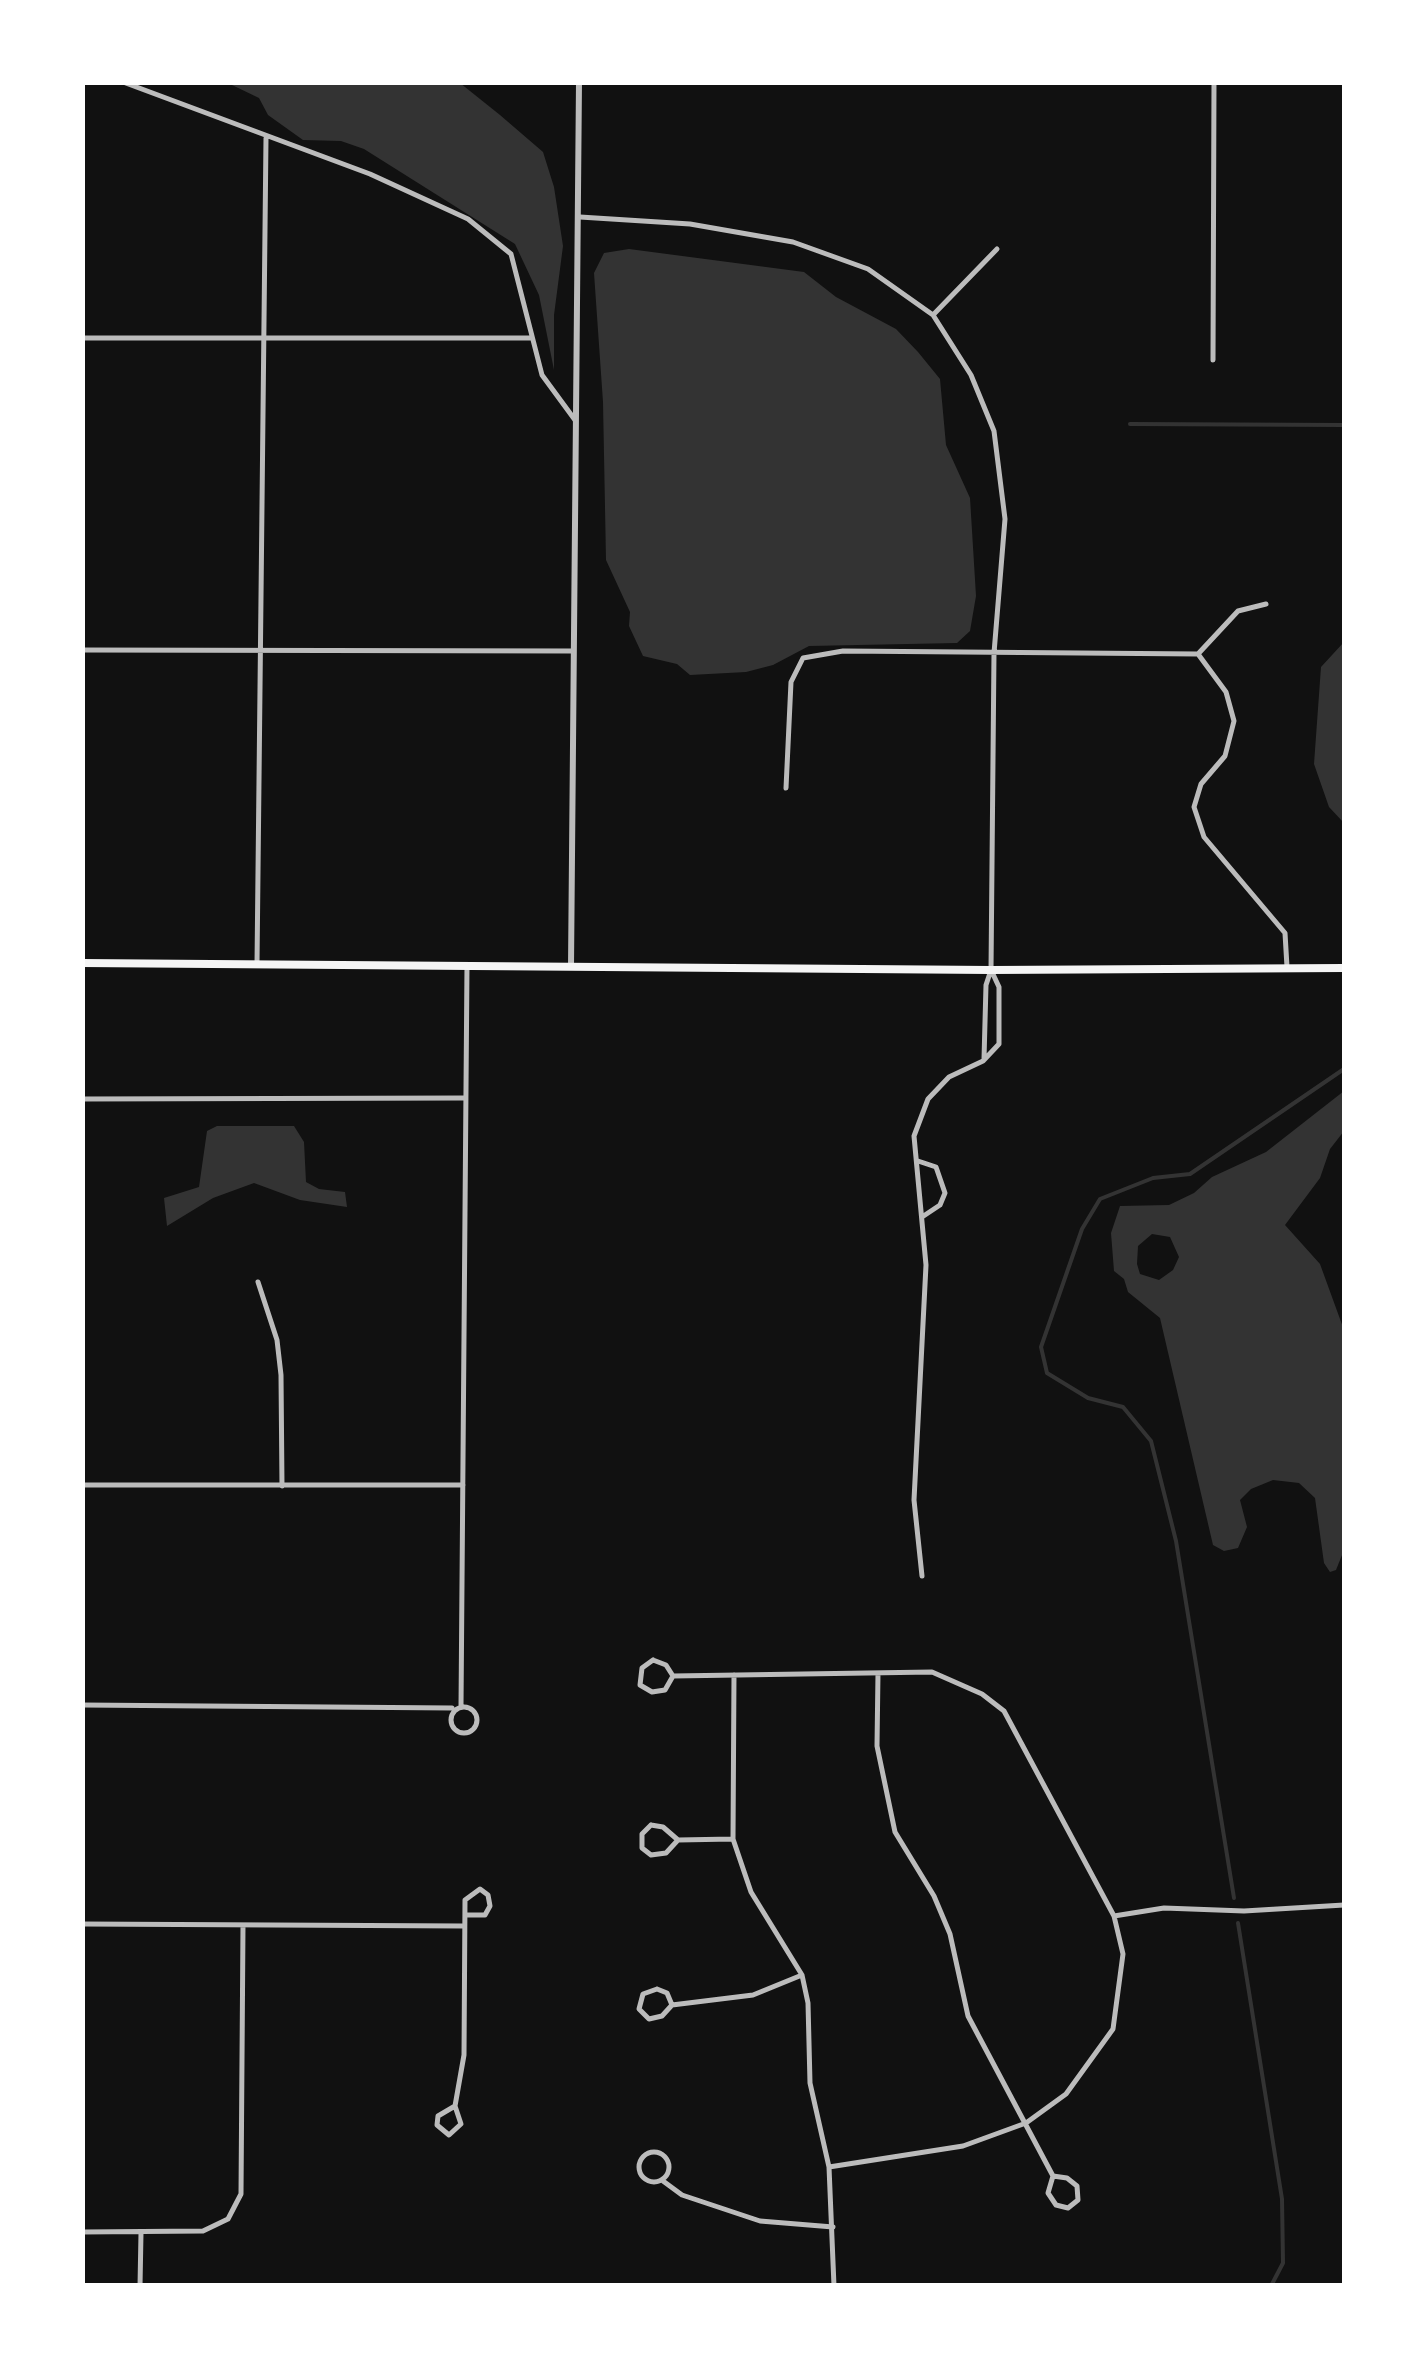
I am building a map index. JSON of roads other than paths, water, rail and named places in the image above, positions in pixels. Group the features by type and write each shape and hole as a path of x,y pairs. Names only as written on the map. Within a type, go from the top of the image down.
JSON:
{"main road":[{"path":"82,963 991,970 1344,968"}],"street":[{"path":"123,82 370,174 468,219 511,254 542,374 577,422"},
{"path":"570,966 579,82"},
{"path":"1213,360 1214,82"},
{"path":"257,964 266,138"},
{"path":"580,217 690,224 793,242 868,269 933,315 972,375 994,432 1005,519 994,653 991,970 986,985 984,1059"},
{"path":"933,315 997,250"},
{"path":"82,338 532,338"},
{"path":"786,788 791,682 802,658 843,651 1198,654 1238,611 1266,604"},
{"path":"82,650 573,651"},
{"path":"1198,654 1226,692 1234,721 1225,756 1201,784 1194,807 1204,837 1285,933 1288,967"},
{"path":"461,1706 467,965"},
{"path":"922,1576 914,1500 926,1265 914,1136 928,1099 949,1077 984,1059 999,1044 1000,986 991,970"},
{"path":"82,1099 463,1098"},
{"path":"916,1160 936,1167 944,1193 940,1205 922,1217"},
{"path":"258,1282 272,1322 282,1375 282,1486"},
{"path":"82,1486 462,1485"},
{"path":"653,1660 666,1665 673,1676 665,1690 652,1692 640,1684 642,1668 653,1660"},
{"path":"878,1672 877,1746 895,1832 934,1896 950,1934 968,2016 1053,2176 1048,2193 1056,2205 1068,2208 1078,2200 1077,2186 1066,2178 1053,2176"},
{"path":"673,1676 932,1672 982,1694 1004,1712 1114,1916 1123,1954 1113,2028 1066,2094 1026,2124 963,2146 829,2168"},
{"path":"734,1675 734,1839 751,1892 802,1975 808,2003 810,2083 829,2168 834,2286"},
{"path":"82,1706 461,1706 472,1709 478,1718 476,1729 468,1735 457,1732 452,1708"},
{"path":"678,1840 666,1853 651,1856 642,1848 642,1834 651,1825 663,1827 678,1840 734,1839"},
{"path":"454,2106 438,2116 436,2125 449,2136 461,2124 454,2106 464,2055 462,1926 466,1900 480,1889 488,1895 490,1906 484,1915 466,1915"},
{"path":"1114,1916 1164,1908 1244,1911 1344,1905"},
{"path":"82,1924 462,1926"},
{"path":"82,2232 203,2231 228,2220 240,2194 243,1926"},
{"path":"672,2005 667,1993 657,1988 643,1994 639,2009 649,2019 662,2016 672,2005 753,1995 802,1975"},
{"path":"664,2181 669,2164 662,2153 650,2152 640,2161 641,2176 650,2182 664,2181 682,2195 760,2221 833,2227"},
{"path":"140,2286 141,2233"}],"waterway":[{"path":"1130,424 1344,425"},
{"path":"1234,1898 1176,1541 1151,1441 1123,1407 1088,1398 1047,1373 1041,1347 1082,1229 1100,1199 1153,1178 1190,1174 1344,1069"},
{"path":"1238,1923 1282,2199 1283,2263 1271,2286"}]}
